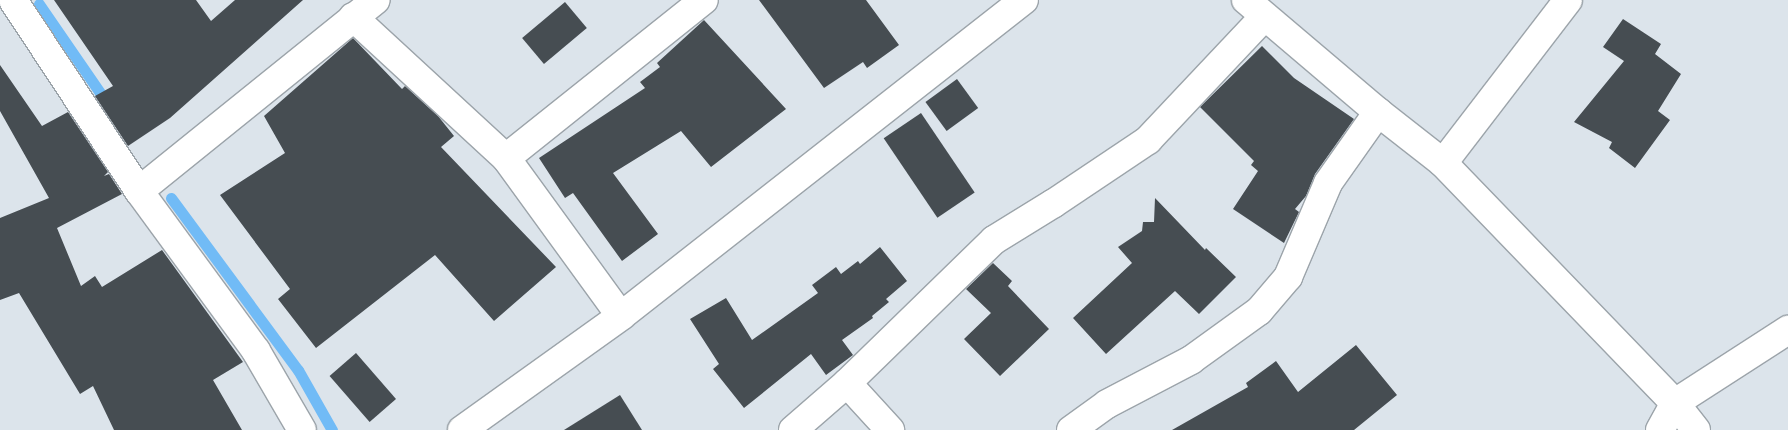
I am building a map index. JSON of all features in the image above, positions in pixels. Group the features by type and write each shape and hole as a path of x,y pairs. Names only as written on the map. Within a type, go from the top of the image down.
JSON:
{"street":[{"path":"13,0 139,191 256,351 302,430"},
{"path":"139,191 376,0"},
{"path":"506,158 704,0"},
{"path":"462,430 621,316 1024,0"},
{"path":"1443,163 1568,0"},
{"path":"793,430 847,383 994,240 1054,204 1148,140 1255,9 1378,112 1443,163 1675,403 1696,430"},
{"path":"353,17 506,158 621,316"},
{"path":"1071,430 1107,404 1190,360 1259,311 1288,277 1328,183 1378,112"},
{"path":"1660,430 1675,403 1788,330"},
{"path":"847,383 890,430"}],"building":[{"path":"54,0 196,0 211,21 235,0 303,0 170,118 128,146 95,96 113,86"},
{"path":"759,0 866,0 899,45 867,68 863,62 824,88"},
{"path":"565,2 587,28 544,64 522,38"},
{"path":"1623,19 1661,44 1655,54 1681,74 1658,111 1670,120 1635,168 1609,148 1612,142 1574,122 1624,61 1603,47"},
{"path":"704,20 786,109 711,167 681,131 613,173 658,234 622,261 573,193 565,198 539,158 645,88 640,82 660,67 657,63"},
{"path":"353,38 402,89 405,86 438,116 454,136 441,147 556,267 494,321 435,255 316,348 278,299 290,289 220,195 285,153 264,116"},
{"path":"1262,46 1294,78 1354,119 1315,174 1306,196 1295,209 1299,212 1284,243 1233,209 1258,171 1251,165 1254,161 1200,107"},
{"path":"0,65 42,126 68,112 108,172 104,176 109,174 122,194 57,228 81,286 95,276 102,287 162,250 243,362 213,380 242,430 114,430 93,386 80,394 19,293 0,300 0,218 49,198 0,111"},
{"path":"957,79 978,108 947,131 925,102"},
{"path":"921,113 975,193 937,218 884,138"},
{"path":"1155,198 1205,250 1206,248 1236,277 1199,314 1175,291 1106,354 1073,318 1132,263 1118,247 1142,231 1143,222 1154,222"},
{"path":"880,247 907,281 886,299 889,302 872,316 873,318 842,340 853,355 826,375 811,354 744,408 713,369 719,364 690,319 726,298 752,340 818,293 812,285 836,267 841,274 858,261 860,264"},
{"path":"993,263 1012,281 1008,286 1049,329 1000,376 964,339 991,313 966,289"},
{"path":"1356,345 1397,395 1354,430 1172,430 1248,387 1246,383 1276,361 1298,392"},
{"path":"356,353 396,399 370,422 330,376"},
{"path":"620,395 642,430 564,430"}],"waterway":[{"path":"39,4 109,106"},
{"path":"171,198 298,370 332,430"}]}
